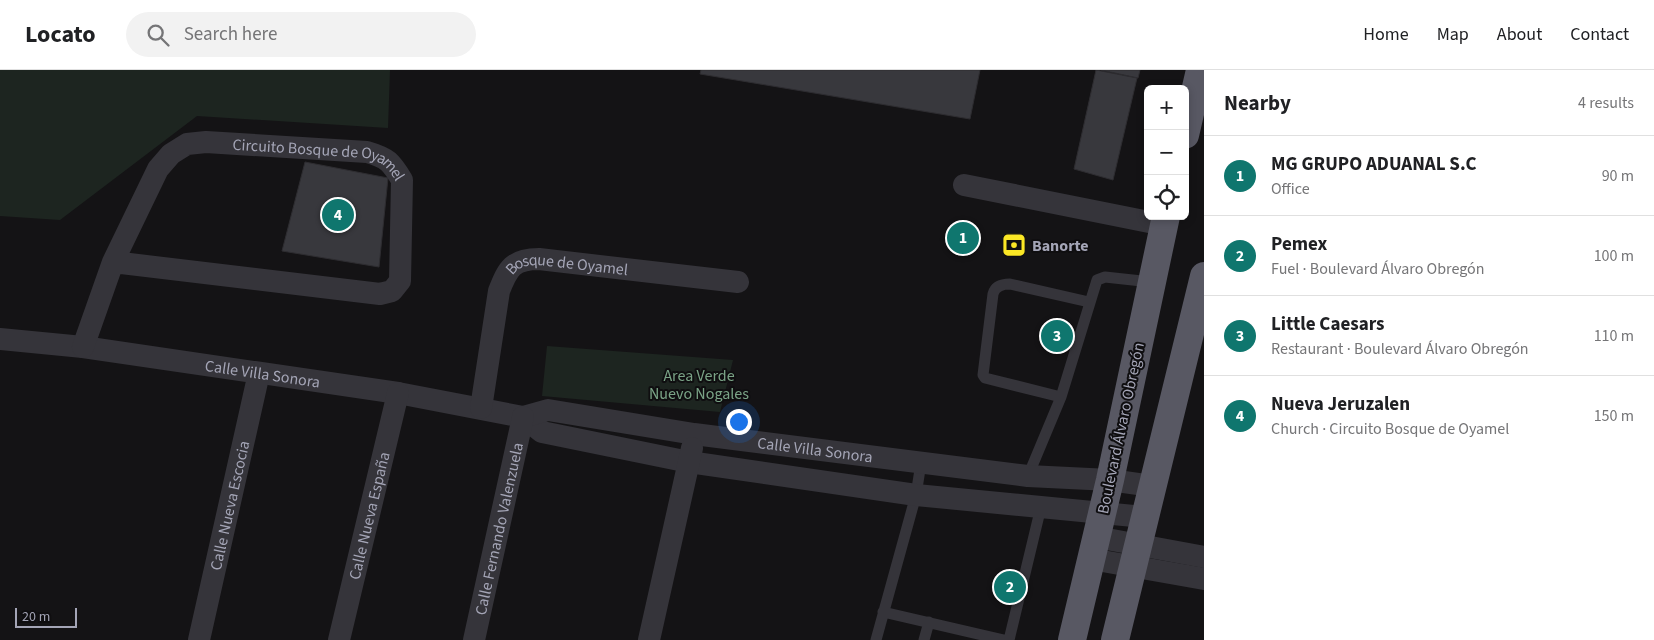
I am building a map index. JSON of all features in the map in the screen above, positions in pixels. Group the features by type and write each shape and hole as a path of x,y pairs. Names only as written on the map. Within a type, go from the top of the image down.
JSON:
{"highway":[{"path":"1186,130 1200,70"},
{"name":"Boulevard Álvaro Obregón","path":"1072,640 1110,480 1165,221"},
{"path":"1115,640 1152,486 1192,343 1202,290"}],"street":[{"name":"Circuito Bosque de Oyamel","path":"83,347 113,262 158,169 171,154 188,144 206,142 367,152 384,157 395,168 402,180 400,281 392,291 380,294 113,262"},
{"path":"964,184 1165,221"},
{"name":"Bosque de Oyamel","path":"481,408 499,291 511,266 528,259 539,259 738,282"},
{"name":"Calle Villa Sonora","path":"0,339 83,347 398,393 523,417 542,432 690,462 916,495 1041,507 1096,536"},
{"name":"Calle Nueva Escocia","path":"199,640 259,373"},
{"name":"Calle Nueva España","path":"339,640 398,393"},
{"name":"Calle Villa Sonora","path":"523,417 548,410 694,434 921,463 1028,476 1110,480 1152,486"},
{"name":"Calle Fernando Valenzuela","path":"474,640 523,417"},
{"path":"649,640 690,462 694,434"},
{"path":"1096,536 1144,517"},
{"path":"1096,536 1135,555 1204,578"},
{"path":"1135,555 1204,557"}],"lane":[{"path":"1028,476 1061,397 1096,282 1102,278 1152,282"},
{"path":"1061,397 985,378 983,375 994,290 1001,285 1010,284 1089,302"},
{"path":"876,640 916,495 921,463"},
{"path":"1009,640 1041,507"},
{"path":"883,612 928,622 971,636 1004,640"},
{"path":"924,640 928,622"}],"green space":[{"path":"0,70 390,70 388,128 197,116 60,220 0,216"},
{"name":"Area Verde Nuevo Nogales","path":"547,346 733,360 720,412 542,396"}],"building":[{"path":"701,70 980,70 970,119 700,74"},
{"path":"1096,70 1137,78 1113,180 1074,169"},
{"path":"1101,70 1140,70 1138,78"},
{"path":"305,162 388,178 379,267 282,251"}],"place":[{"name":"Nueva Jeruzalen","path":"338,215"},
{"name":"MG GRUPO ADUANAL S.C","path":"963,238"},
{"name":"Banorte","path":"1014,245"},
{"name":"Little Caesars","path":"1057,336"},
{"name":"Pemex","path":"1010,587"}]}
